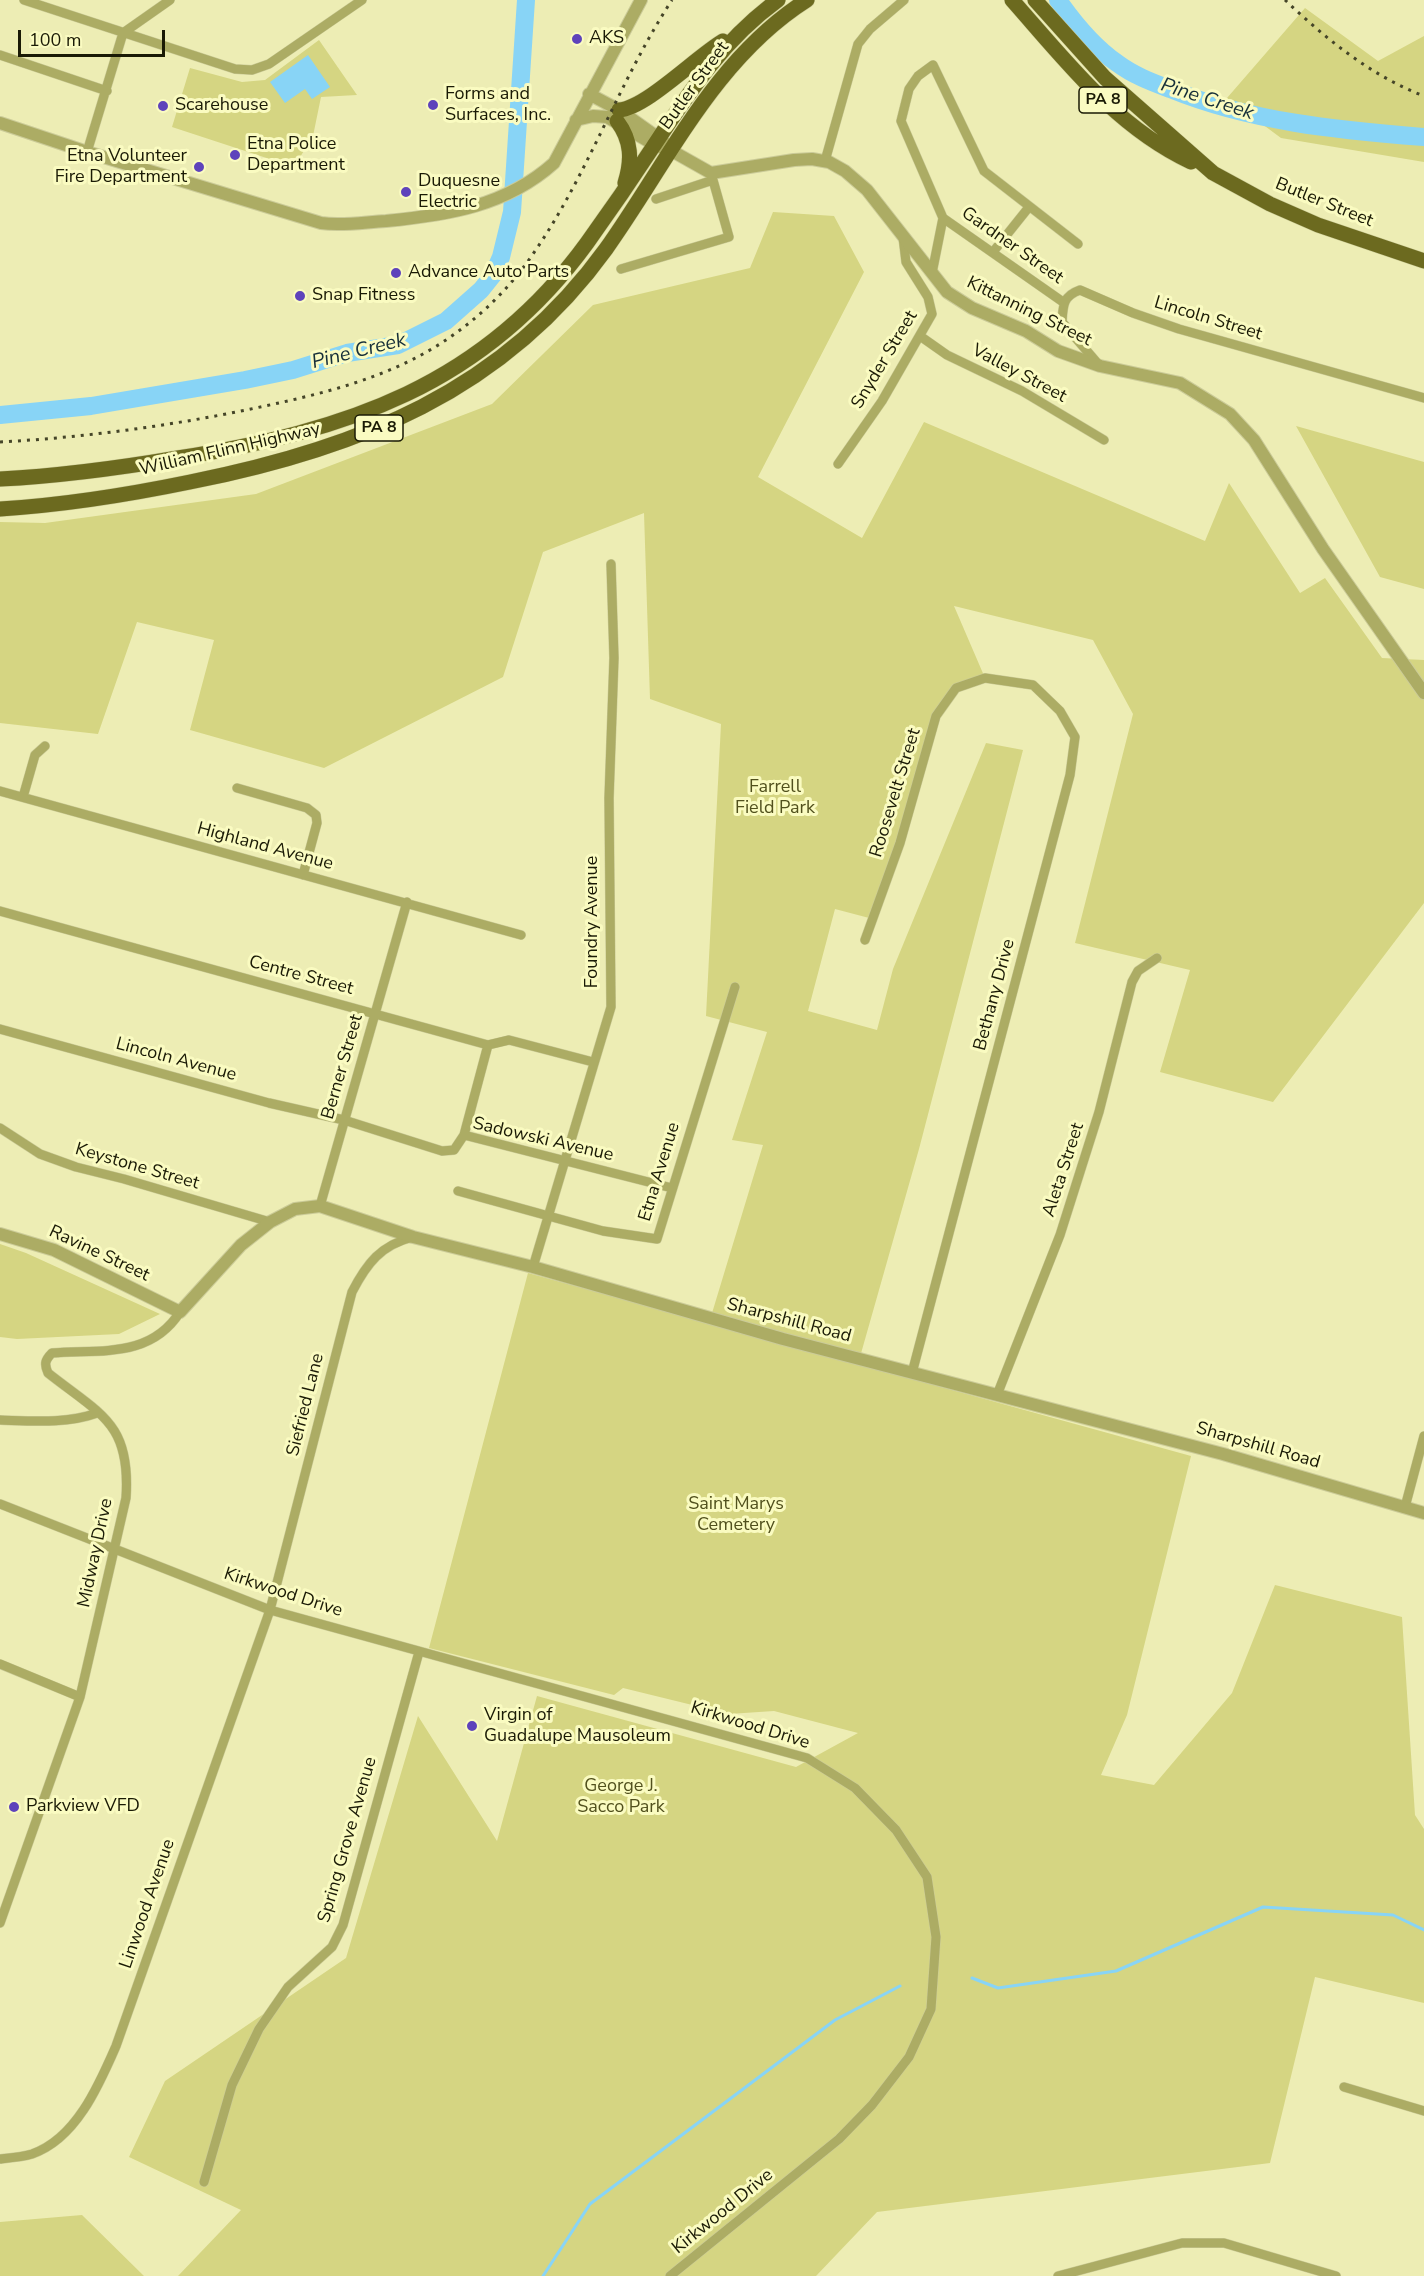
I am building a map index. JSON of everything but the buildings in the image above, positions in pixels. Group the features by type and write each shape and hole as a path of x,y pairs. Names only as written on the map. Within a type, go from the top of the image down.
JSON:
{"highway":[{"name":"Butler Street","path":"657,141 704,71 739,32 778,0"},
{"name":"Butler Street","path":"672,151 712,90 733,63 758,38 807,0"},
{"name":"Butler Street","path":"1012,0 1066,63 1129,123 1162,147 1270,204 1318,225 1424,261"},
{"name":"Butler Street","path":"1035,0 1105,78 1213,173"},
{"path":"618,200 626,179 630,156 626,136 618,116 641,103 705,52 739,32"},
{"name":"William Flinn Highway","path":"0,479 96,471 202,454 316,429 394,401 460,365 520,318 562,274 618,200 657,141"},
{"name":"William Flinn Highway","path":"0,509 97,498 257,467 362,435 437,401 507,354 552,313 605,250 672,151"}],"street":[{"path":"24,0 234,69 252,70 269,64 362,0"},
{"path":"87,152 123,33 170,0"},
{"path":"0,123 87,152 327,224 438,216 468,210 496,199 530,182 554,162 640,0"},
{"path":"825,161 858,44 870,29 904,0"},
{"path":"0,55 107,91"},
{"path":"932,273 943,218 901,121 909,90 918,76 933,65 984,171 1078,244"},
{"path":"589,94 618,116 712,177 729,237 621,269"},
{"path":"576,120 597,116 618,116"},
{"name":"Kittanning Street","path":"712,177 794,160 825,161 845,171 862,185 948,292 972,308 1026,332 1058,351 1100,366 1180,383 1230,414 1254,440 1323,549 1424,693"},
{"path":"656,199 712,177"},
{"path":"993,252 1029,207"},
{"name":"Gardner Street","path":"943,218 1063,302"},
{"name":"Snyder Street","path":"838,464 882,402 932,314 928,297 906,262 902,235"},
{"name":"Lincoln Street","path":"1063,302 1070,293 1080,290 1133,313 1179,329 1424,398"},
{"path":"1063,302 1062,322 1100,366"},
{"name":"Valley Street","path":"920,336 947,355 1022,391 1104,440"},
{"name":"Foundry Avenue","path":"533,1267 563,1160 611,1007 609,798 614,658 612,564"},
{"name":"Roosevelt Street","path":"865,940 900,843 936,717 956,688 985,678"},
{"name":"Bethany Drive","path":"912,1373 1070,775 1075,737 1060,711 1033,685 985,678"},
{"path":"23,797 35,755 45,746"},
{"path":"237,788 307,808 316,815 317,823 303,874"},
{"name":"Highland Avenue","path":"0,791 520,935"},
{"name":"Berner Street","path":"320,1206 406,902"},
{"name":"Centre Street","path":"0,911 488,1045 509,1040 593,1062"},
{"name":"Aleta Street","path":"997,1395 1060,1236 1099,1112 1132,982 1138,971 1157,958"},
{"name":"Etna Avenue","path":"458,1191 603,1231 657,1239 735,987"},
{"name":"Lincoln Avenue","path":"0,1029 269,1103 344,1120"},
{"path":"464,1135 488,1045"},
{"name":"Sadowski Avenue","path":"344,1120 442,1151 454,1150 464,1135 672,1188"},
{"name":"Keystone Street","path":"0,1128 40,1154 76,1167 270,1222"},
{"name":"Sharpshill Road","path":"180,1312 241,1245 270,1222 295,1209 320,1206 413,1237 533,1267 912,1373 1223,1455 1424,1513"},
{"name":"Ravine Street","path":"0,1234 54,1250 180,1312"},
{"name":"Siefried Lane","path":"270,1610 352,1292 364,1269 380,1251 395,1242 413,1237"},
{"name":"Midway Drive","path":"0,1920 80,1697 126,1498 128,1469 123,1445 113,1428 98,1413 48,1373 45,1366 46,1359 52,1353 103,1353 153,1340 170,1328 180,1312"},
{"path":"0,1420 53,1421 84,1418 98,1413"},
{"path":"1405,1508 1424,1436"},
{"name":"Kirkwood Drive","path":"0,1504 270,1610 807,1758 855,1788 896,1830 927,1877 936,1937 931,2009 909,2056 873,2105 839,2139 670,2276"},
{"name":"Linwood Avenue","path":"0,2159 31,2154 48,2146 65,2132 101,2080 116,2046 270,1610"},
{"name":"Spring Grove Avenue","path":"204,2182 232,2085 260,2029 288,1987 333,1947 343,1925 419,1652"},
{"path":"0,1664 80,1697"},
{"path":"1344,2087 1424,2110"},
{"path":"1058,2276 1182,2243 1224,2243 1336,2276"}],"green space":[{"path":"1305,8 1378,61 1424,36 1424,162 1281,138 1227,98"},
{"path":"319,40 357,95 321,97 313,136 294,167 172,127 190,68 242,82 265,80"},
{"path":"773,212 834,216 864,272 758,477 862,538 924,422 1205,541 1229,483 1300,593 1325,578 1382,658 1424,660 1424,903 1273,1102 1160,1072 1190,970 1075,943 1133,714 1093,640 954,606 985,678 956,688 936,716 873,919 835,909 808,1011 877,1030 893,969 986,743 1023,750 919,1149 858,1364 1191,1456 1127,1715 1101,1775 1154,1785 1232,1693 1275,1585 1402,1617 1415,1815 1424,1829 1424,2003 1315,1977 1270,2163 877,2212 816,2276 178,2276 241,2210 129,2157 165,2081 346,1958 418,1716 497,1841 537,1696 796,1767 858,1733 774,1711 729,1714 623,1688 614,1695 429,1648 528,1273 709,1323 763,1145 732,1140 767,1032 706,1016 721,724 650,699 644,513 543,552 503,677 324,768 190,730 214,640 137,622 98,734 0,723 0,522 45,523 256,494 492,404 593,305 750,268"},
{"path":"1296,426 1424,462 1424,589 1380,577"},
{"path":"0,1244 26,1253 160,1314 119,1334 17,1339 0,1337"},
{"path":"82,2215 144,2276 0,2276 0,2222"}],"water":[{"path":"308,55 330,87 312,99 305,89 285,103 270,82"}],"waterway":[{"name":"Pine Creek","path":"0,415 91,406 293,370 347,353 398,345 446,321 481,290 493,275 501,257 512,212 526,0"},
{"name":"Pine Creek","path":"1058,0 1100,50 1136,75 1163,86 1201,100 1263,117 1359,131 1424,137"},
{"path":"972,1978 998,1988 1116,1971 1263,1907 1393,1915 1424,1930"},
{"path":"543,2276 590,2204 835,2020 900,1986"}],"railway":[{"path":"0,442 138,429 206,418 295,399 336,389 377,375 416,358 449,338 501,294 523,268 553,224 636,63 672,0"},
{"path":"1285,0 1316,28 1367,67 1404,88 1424,96"}],"place":[{"name":"AKS","path":"577,39"},
{"name":"Forms and Surfaces, Inc.","path":"433,105"},
{"name":"Scarehouse","path":"163,106"},
{"name":"Etna Police Department","path":"235,155"},
{"name":"Etna Volunteer Fire Department","path":"199,167"},
{"name":"Duquesne Electric","path":"406,192"},
{"name":"Advance Auto Parts","path":"396,273"},
{"name":"Snap Fitness","path":"300,296"},
{"name":"Virgin of Guadalupe Mausoleum","path":"472,1726"},
{"name":"Parkview VFD","path":"14,1807"}],"park label":[{"name":"Farrell Field Park","path":"775,798"},
{"name":"Saint Marys Cemetery","path":"736,1516"},
{"name":"George J. Sacco Park","path":"621,1797"}]}
